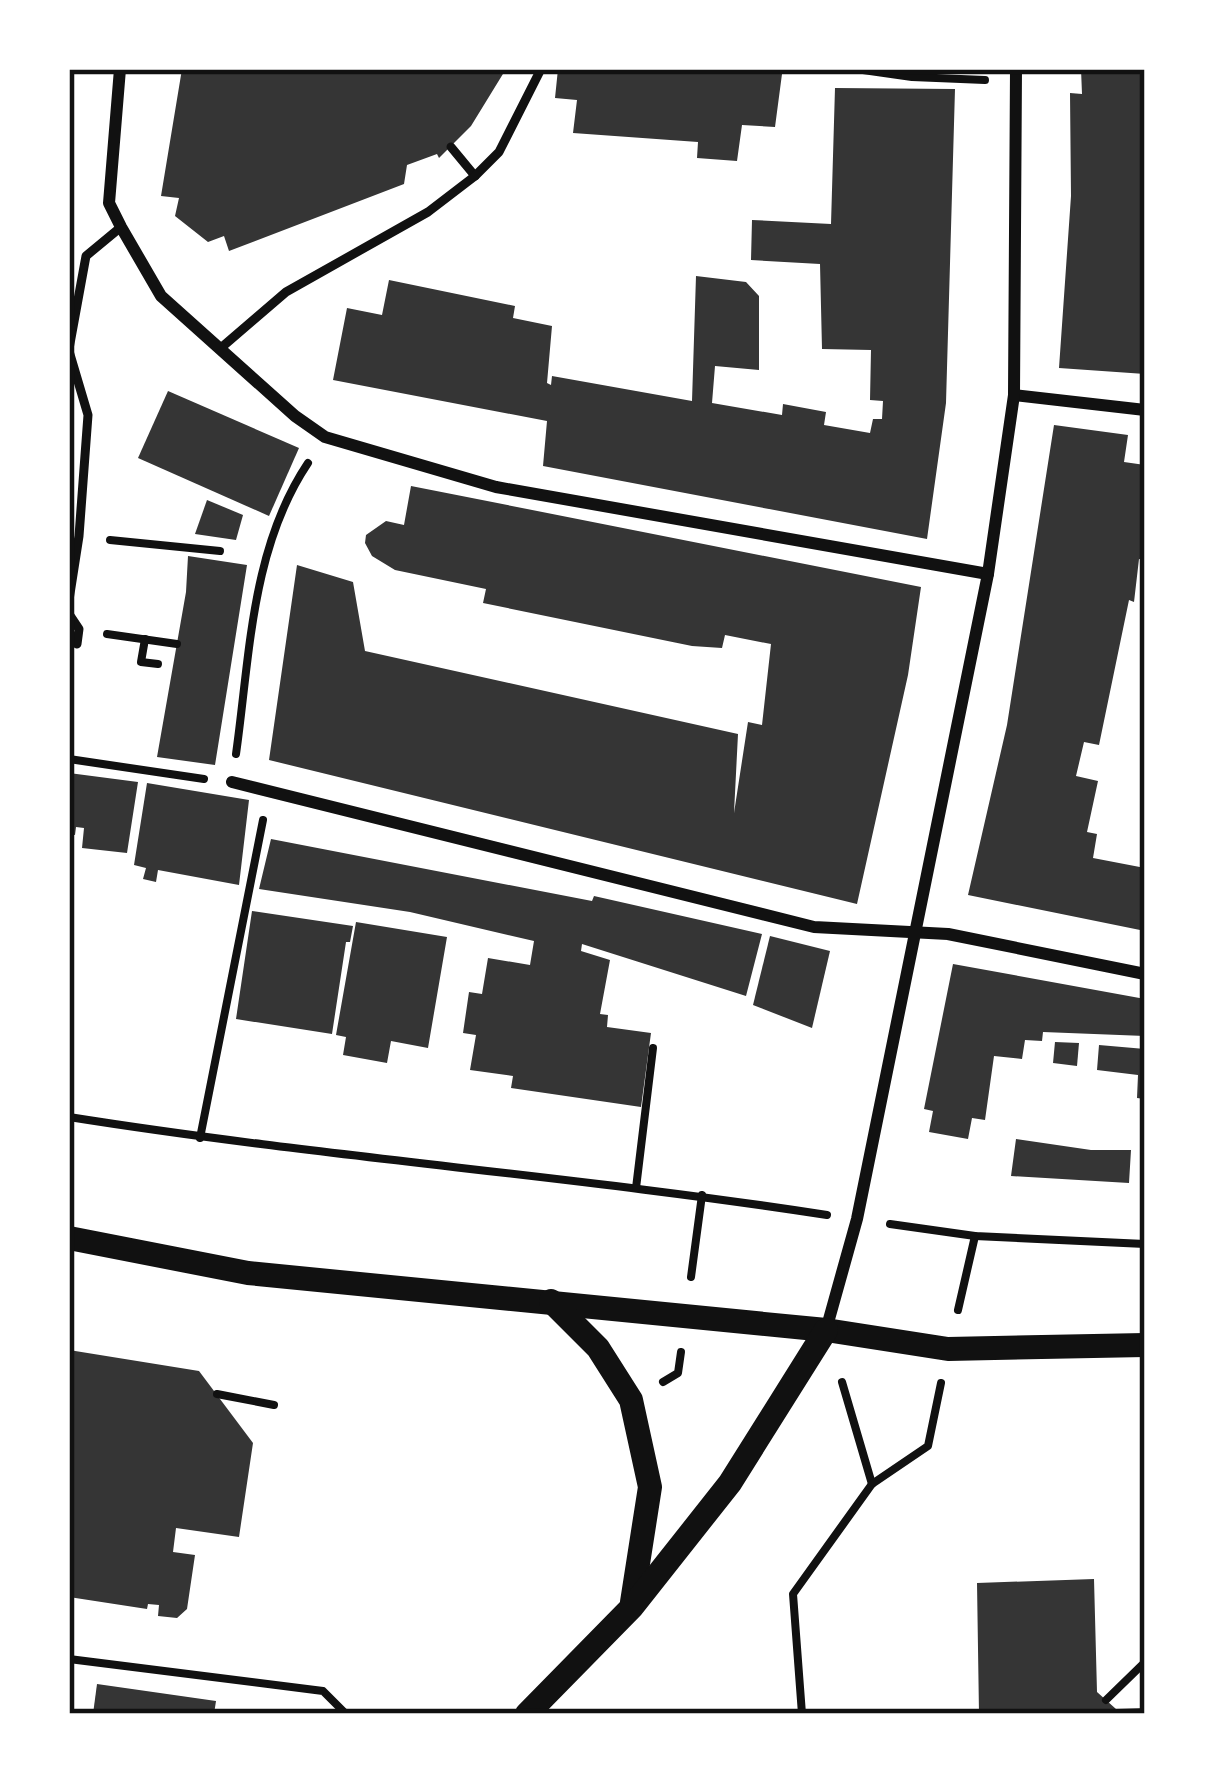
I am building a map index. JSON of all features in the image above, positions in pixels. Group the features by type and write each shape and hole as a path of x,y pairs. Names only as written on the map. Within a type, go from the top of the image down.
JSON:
{"main road":[{"path":"69,1238 248,1273 551,1300 826,1330 948,1349 1145,1345"},
{"path":"551,1300 598,1348 631,1400 650,1487 632,1607"},
{"path":"527,1714 632,1607 730,1483 826,1330"}],"street":[{"path":"120,69 109,203 160,296 295,416 326,437 496,487 988,574"},
{"path":"826,1330 857,1220 988,574 1014,395 1016,75"},
{"path":"1014,395 1145,410"},
{"path":"232,782 814,927 948,934 1145,974"}],"lane":[{"path":"222,347 286,292 428,212 476,176 499,152 541,69"},
{"path":"451,147 476,176"},
{"path":"69,600 88,415 69,350 86,256 122,227"},
{"path":"69,614 79,629 76,644"}],"path":[{"path":"856,69 911,77 1016,75"},
{"path":"69,759 232,782 263,560 286,495 326,437"},
{"path":"79,536 220,551"},
{"path":"79,629 177,644"},
{"path":"145,639 141,662 158,664"},
{"path":"200,1138 269,789"},
{"path":"636,1188 653,1048"},
{"path":"69,1117 200,1138 636,1188 975,1236 1145,1244"},
{"path":"802,1714 793,1594 872,1484 928,1446 975,1236"},
{"path":"826,1330 872,1484"},
{"path":"217,1394 274,1405"},
{"path":"69,1658 322,1691 346,1714"},
{"path":"1106,1700 1145,1662"}],"building":[{"path":"182,69 506,69 471,126 439,158 437,154 407,165 404,184 229,251 224,236 208,242 175,216 179,198 161,196"},
{"path":"558,69 745,69 782,74 775,127 742,125 737,161 697,158 698,142 573,133 577,100 555,98"},
{"path":"1081,69 1145,69 1145,374 1059,368 1071,196 1070,93 1082,94"},
{"path":"835,88 955,89 946,403 927,539 543,466 547,421 333,380 347,308 382,315 389,280 515,306 513,318 552,326 547,383 551,385 552,376 692,401 696,276 746,282 759,296 759,370 715,366 712,403 782,415 783,404 826,412 824,425 870,433 873,419 882,419 883,401 870,400 871,350 822,349 820,264 751,260 752,220 831,224"},
{"path":"168,391 299,448 269,516 138,458"},
{"path":"1054,425 1128,435 1124,462 1145,465 1145,560 1139,559 1134,602 1129,600 1099,745 1084,742 1076,776 1098,781 1087,832 1097,834 1093,858 1145,868 1145,931 968,895 1007,725"},
{"path":"411,486 921,587 908,675 857,904 269,760 297,565 353,582 365,651 738,734 734,813 748,722 762,725 771,644 725,635 722,648 692,646 483,603 486,589 395,570 372,556 366,535 386,521 404,525"},
{"path":"207,500 243,515 236,540 195,534"},
{"path":"188,556 247,565 215,765 157,757"},
{"path":"69,773 138,782 127,853 82,848 84,828 76,827 75,835 69,834"},
{"path":"147,783 249,800 239,885 158,870 156,882 143,879 146,868 134,865"},
{"path":"271,839 592,901 594,896 762,934 746,996 582,944 581,951 610,960 600,1014 608,1015 607,1027 651,1033 641,1107 511,1088 513,1076 470,1070 476,1035 463,1033 469,992 482,994 488,958 530,965 534,941 410,912 259,889"},
{"path":"252,911 353,926 350,942 346,942 332,1034 236,1019"},
{"path":"356,922 447,937 428,1048 391,1041 387,1063 343,1055 346,1037 336,1035"},
{"path":"770,936 830,951 812,1028 753,1005"},
{"path":"953,964 1145,999 1145,1036 1043,1032 1042,1041 1025,1040 1022,1059 994,1056 985,1120 972,1118 968,1139 929,1132 933,1111 924,1109"},
{"path":"1055,1042 1079,1043 1077,1066 1053,1063"},
{"path":"1099,1045 1145,1049 1145,1099 1137,1098 1138,1075 1097,1070"},
{"path":"1016,1139 1091,1150 1131,1150 1129,1183 1011,1176"},
{"path":"69,1350 199,1371 253,1443 239,1537 176,1528 173,1552 195,1555 187,1609 177,1618 158,1616 159,1605 148,1604 147,1609 69,1597"},
{"path":"1094,1579 1097,1692 1116,1709 1145,1708 1145,1714 979,1714 977,1583"},
{"path":"97,1684 216,1701 214,1714 93,1714"}]}
